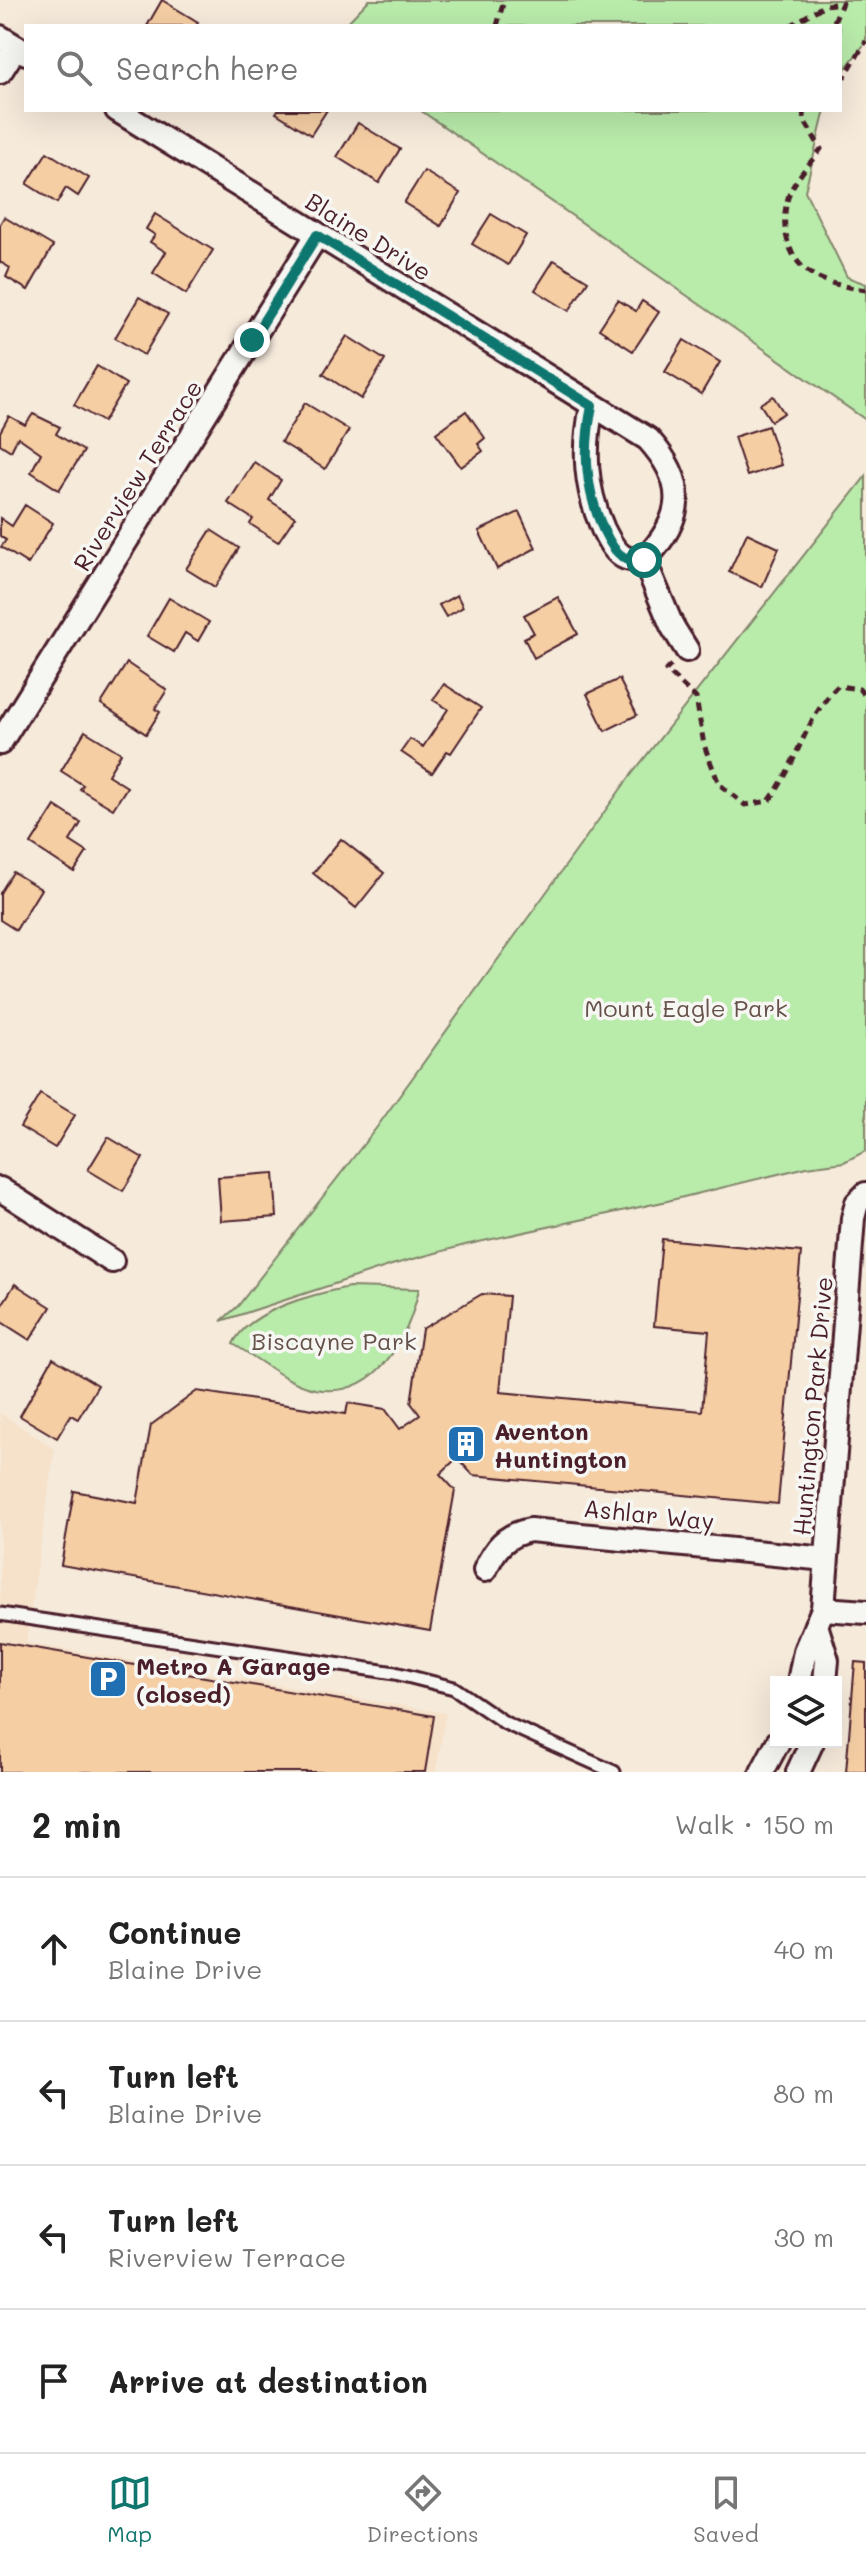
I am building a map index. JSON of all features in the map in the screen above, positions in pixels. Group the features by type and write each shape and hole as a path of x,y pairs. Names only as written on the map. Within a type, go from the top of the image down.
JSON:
{"street":[{"path":"0,72 14,45"},
{"name":"Blaine Drive","path":"120,112 648,439 665,458 678,495 673,519 663,542 644,560"},
{"name":"Riverview Terrace","path":"0,743 317,235"},
{"path":"592,406 586,436 592,504 610,543 624,558 644,560 672,626 687,650"},
{"path":"0,1189 112,1261"},
{"name":"Huntington Park Drive","path":"800,1676 805,1651 819,1617 853,1218 857,1203 866,1194"},
{"name":"Ashlar Way","path":"485,1570 501,1542 530,1530 826,1559"},
{"path":"819,1617 866,1612"},
{"name":"Huntington Park Drive","path":"819,1617 827,1660 826,1676"},
{"path":"762,1772 775,1748"},
{"path":"798,1772 809,1748"}],"lane":[{"path":"0,1614 395,1673 454,1688 505,1723 614,1772"}],"path":[{"path":"498,24 504,0"},
{"path":"793,24 825,5 842,3 833,24"},
{"path":"842,75 845,76 866,41"},
{"path":"803,112 804,120 821,149 790,192 784,221 788,247 801,269 866,290"},
{"path":"687,650 666,670 696,698 704,745 719,784 745,805 769,801 781,785 822,701 838,686 859,689 866,697"}],"shaded area":[{"name":"Metro A Garage (closed)","path":"0,1413 55,1449 26,1643 446,1713 436,1772 0,1772"}],"green space":[{"path":"369,0 866,0 866,42 842,72 842,24 346,24"},
{"path":"423,112 825,112 805,191 847,277 866,284 866,420"},
{"name":"Mount Eagle Park","path":"866,476 866,1151 844,1162 807,1167 465,1245 395,1264 221,1321 238,1306 377,1127 628,779"},
{"name":"Biscayne Park","path":"349,1287 419,1289 407,1327 397,1346 372,1375 355,1385 337,1390 304,1386 233,1344 253,1321 268,1312 301,1299"}],"building":[{"path":"162,0 198,22 196,24 148,24"},
{"path":"277,112 326,112 311,135"},
{"path":"358,123 400,149 379,183 337,157"},
{"path":"47,152 89,178 78,196 66,188 57,203 27,184"},
{"path":"424,171 460,193 441,226 404,203"},
{"path":"155,214 213,250 186,294 153,273 166,252 150,242 155,235 146,229"},
{"path":"491,214 526,235 508,265 472,244"},
{"path":"4,217 53,246 28,290 6,277 10,268 0,262 0,224"},
{"path":"554,260 588,281 569,311 535,290"},
{"path":"139,297 168,314 144,355 115,338"},
{"path":"618,300 636,311 642,301 659,312 633,351 599,329"},
{"path":"347,336 385,360 361,399 323,374"},
{"path":"684,340 720,362 701,394 665,372"},
{"path":"97,366 126,384 103,422 74,405"},
{"path":"773,396 784,413 771,421 760,404"},
{"path":"305,403 349,430 325,469 281,442"},
{"path":"466,411 485,438 478,444 483,451 461,467 436,433"},
{"path":"33,414 60,427 56,434 84,451 59,490 31,472 41,453 18,437 11,451 0,444 0,432 9,416 25,425"},
{"path":"768,426 781,465 747,476 734,437"},
{"path":"254,462 281,480 269,500 295,517 278,542 250,524 253,519 228,503"},
{"path":"25,505 53,523 28,564 1,547 6,540 0,536 0,518 12,526"},
{"path":"519,512 536,548 497,569 479,531"},
{"path":"211,530 239,548 215,587 186,569"},
{"path":"747,533 779,548 762,587 729,572"},
{"path":"457,595 463,607 446,617 439,605"},
{"path":"558,597 578,634 534,658 524,638 534,633 524,615"},
{"path":"169,598 209,622 198,641 185,633 174,652 147,636"},
{"path":"127,663 167,690 155,709 160,712 146,734 101,704"},
{"path":"619,679 637,715 605,731 587,694"},
{"path":"444,684 481,708 451,753 447,751 432,773 401,752 410,739 423,747 448,709 433,700"},
{"path":"85,731 121,753 108,775 127,787 113,809 80,789 83,785 61,771"},
{"path":"55,806 81,823 70,841 87,852 74,872 31,844"},
{"path":"341,839 384,873 356,908 313,873"},
{"path":"13,872 41,889 16,930 0,920 0,893"},
{"path":"40,1094 75,1115 55,1148 20,1127"},
{"path":"108,1137 143,1158 123,1191 88,1170"},
{"path":"274,1173 277,1217 221,1221 218,1177"},
{"name":"Aventon Huntington","path":"662,1239 801,1252 778,1504 473,1475 457,1458 440,1474 455,1490 430,1631 61,1565 74,1491 137,1503 151,1425 197,1391 346,1414 348,1403 385,1409 400,1429 420,1415 411,1403 422,1329 482,1294 509,1296 500,1392 702,1411 709,1331 654,1326"},
{"path":"15,1284 51,1307 30,1340 0,1321 0,1308"},
{"path":"53,1358 98,1385 78,1419 71,1415 57,1438 20,1416"},
{"name":"Metro A Garage (closed)","path":"0,1642 434,1716 425,1772 0,1772"},
{"path":"855,1662 866,1663 866,1772 846,1772"}],"place":[{"name":"Aventon Huntington","path":"466,1444"},
{"name":"Metro A Garage (closed)","path":"108,1679"}],"route":[{"path":"252,340 317,235 592,406 586,455 592,504 610,543 624,558 644,560"}]}
